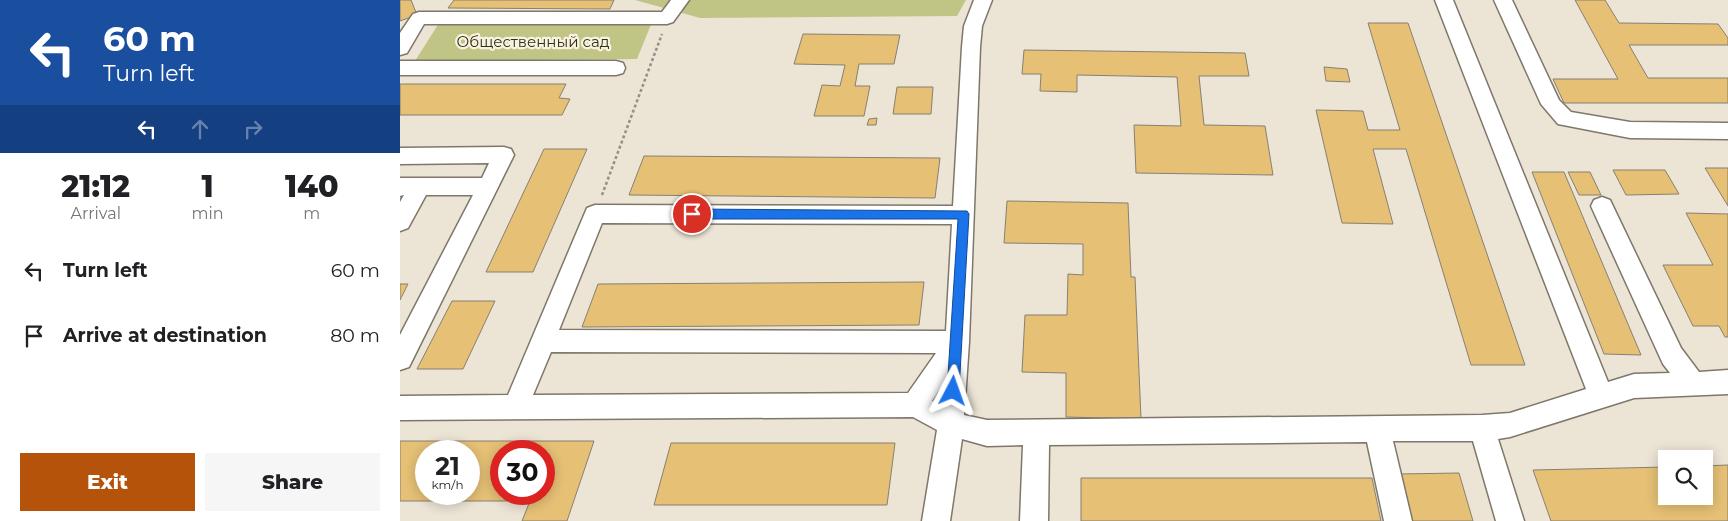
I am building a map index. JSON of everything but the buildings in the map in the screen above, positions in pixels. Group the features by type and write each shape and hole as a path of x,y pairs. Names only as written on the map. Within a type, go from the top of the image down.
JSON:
{"street":[{"path":"400,48 430,0"},
{"path":"400,25 419,18 667,18 680,0"},
{"path":"936,521 949,429 957,342 973,26 983,0"},
{"path":"1444,0 1601,396"},
{"path":"1503,0 1551,104 1565,119 1630,130 1728,131"},
{"path":"400,68 616,68"},
{"path":"400,156 504,155 400,359"},
{"path":"400,222 410,187 488,186"},
{"path":"1602,206 1672,356 1693,384"},
{"path":"516,407 595,214 963,214"},
{"path":"543,341 957,342"},
{"path":"917,406 957,342"},
{"path":"400,408 917,406 949,429 987,433 1482,428 1510,425 1634,386 1728,382"},
{"path":"1482,428 1510,521"},
{"path":"1377,429 1398,521"},
{"path":"1034,521 1036,433"}],"path":[{"path":"595,214 650,69 667,18"}],"green space":[{"path":"635,0 966,0 957,16 700,18"},
{"name":"Общественный сад","path":"652,22 637,59 415,61 439,23"}],"route":[{"path":"692,214 963,214 953,391"}]}
